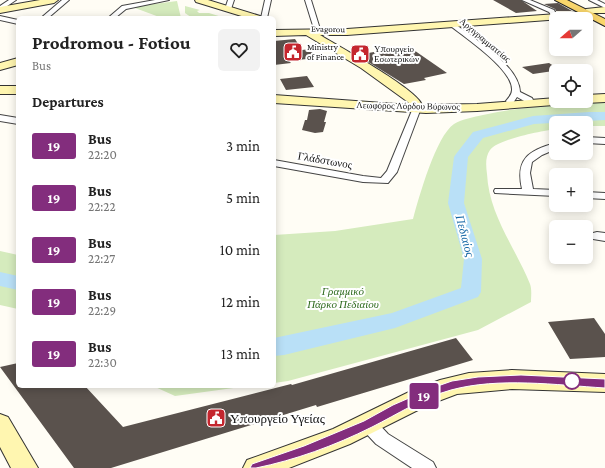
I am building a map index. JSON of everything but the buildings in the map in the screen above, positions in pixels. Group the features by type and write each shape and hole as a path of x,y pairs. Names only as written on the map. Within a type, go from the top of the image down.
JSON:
{"main road":[{"path":"560,0 589,12"},
{"path":"567,0 589,12"},
{"path":"593,14 605,19"},
{"path":"593,15 605,23"}],"street":[{"path":"0,9 14,0"},
{"path":"0,9 54,0"},
{"path":"46,16 66,0"},
{"path":"113,16 124,7 166,0"},
{"path":"199,0 230,4 253,16"},
{"path":"264,16 268,0"},
{"path":"308,0 311,31 320,39 365,66 412,99 416,111"},
{"path":"525,0 552,12"},
{"path":"592,0 605,6"},
{"path":"468,22 549,12"},
{"path":"593,12 605,12"},
{"path":"324,37 327,34 337,32 549,15"},
{"path":"0,18 16,22"},
{"name":"Αρχιγραμματείας","path":"450,23 506,70 514,81 513,97"},
{"path":"276,27 337,32"},
{"path":"276,27 311,31 349,52 365,66"},
{"name":"Evagorou","path":"311,31 383,28"},
{"path":"0,62 16,61"},
{"path":"0,67 16,62"},
{"path":"0,90 16,90"},
{"path":"593,97 605,96"},
{"name":"Λεωφόρος Λόρδου Βύρωνος","path":"276,99 396,108 416,111 513,97 530,100 549,99"},
{"name":"Λεωφόρος Λόρδου Βύρωνος","path":"302,101 319,100 416,111 549,102"},
{"name":"Γλάδστωνος","path":"276,163 384,181 392,172 416,111"},
{"path":"0,118 16,121"},
{"path":"601,141 605,152"},
{"path":"528,192 523,175 526,164 535,155 549,149"},
{"path":"499,191 549,193"},
{"path":"593,195 605,196"},
{"path":"256,468 307,450 368,424 397,408 432,392 452,386 478,381 521,379 605,384"},
{"path":"368,424 382,438 427,468"},
{"path":"1,428 25,468"}],"green space":[{"path":"177,1 181,16 157,16 135,8 139,6"},
{"path":"185,6 200,10 197,11 199,13 209,13 219,16 189,16 185,13"},
{"name":"Γραμμικό Πάρκο Πεδιαίου","path":"605,102 605,126 593,126 593,116 549,116 549,130 521,136 502,142 490,150 487,156 486,162 492,203 530,284 531,302 478,330 288,381 276,383 276,235 335,231 413,219 429,168 447,131 454,124 472,117 549,106 549,108 593,108 593,103"},
{"path":"0,251 16,255 16,309 0,305"},
{"path":"157,388 233,388 175,396"}],"waterway":[{"name":"Πεδιαίος","path":"276,347 395,320 471,292 473,259 456,203 461,157 478,135 533,120 605,116"},
{"name":"Πεδιαίος","path":"0,279 16,283"}],"bus line":[{"name":"19","path":"256,468 307,450 368,424 397,408 432,392 452,386 478,381 521,379 605,383"}],"place":[{"name":"Ministry of Finance","path":"293,52"},
{"name":"Υπουργείο Εσωτερικών","path":"360,54"},
{"name":"Υπουργείο Υγείας","path":"216,418"}]}
